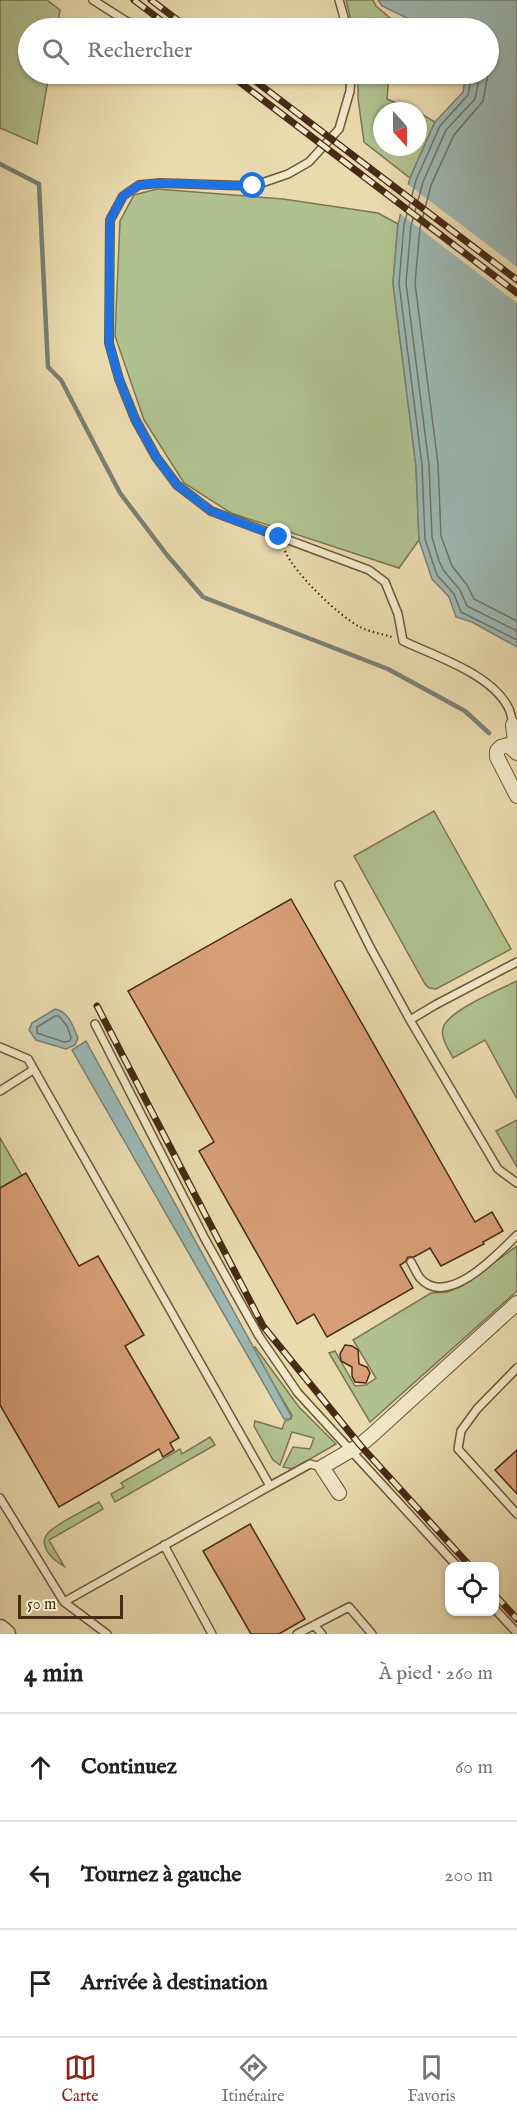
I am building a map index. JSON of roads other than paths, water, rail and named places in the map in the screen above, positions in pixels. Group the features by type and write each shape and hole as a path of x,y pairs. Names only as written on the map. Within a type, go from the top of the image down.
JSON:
{"street":[{"path":"513,725 516,751"},
{"path":"516,751 508,745 496,751 517,796"},
{"path":"339,1493 322,1467 371,1436 517,1303"},
{"path":"0,1629 6,1634"}],"lane":[{"path":"93,0 121,18"},
{"path":"339,0 344,18"},
{"path":"350,84 339,129 309,162 288,174 253,186 160,183 139,185 123,196 110,220 109,343 119,379 135,419 156,457 177,485 211,511 369,570 385,582 398,614 403,641 477,676 497,692 509,708 513,725"},
{"path":"339,885 410,1020 498,1169 517,1184"},
{"path":"410,1020 517,962"},
{"path":"95,1023 205,1239 259,1336 298,1393 453,1562"},
{"path":"0,1047 28,1059 270,1486"},
{"path":"0,1091 33,1070"},
{"path":"411,1262 420,1278 427,1284 438,1287 458,1285 498,1254 517,1235"},
{"path":"517,1368 477,1409 460,1431 458,1449 517,1514"},
{"path":"64,1602 310,1464 322,1467"},
{"path":"0,1498 64,1602 107,1634"},
{"path":"164,1545 212,1634"},
{"path":"297,1634 349,1607 372,1634"},
{"path":"499,1613 517,1633"},
{"path":"314,1625 322,1634"}],"water":[{"path":"378,0 517,0 517,647 472,622 456,617 449,597 432,579 419,540 416,466 393,283 398,224 410,178 420,156 427,156 427,140 435,122 463,92 464,84 499,84 499,18 407,18 382,6"},
{"path":"55,1009 67,1016 78,1038 75,1045 66,1049 36,1040 29,1030 32,1023"},
{"path":"86,1041 291,1416 290,1419 284,1419 72,1050"}],"waterway":[{"path":"0,164 39,184 48,367 61,380 120,493 167,555 203,597 388,669 465,711 489,733"}],"railway":[{"path":"134,0 158,18"},
{"path":"151,0 175,18"},
{"path":"242,84 517,293"},
{"path":"259,84 517,280"},
{"path":"97,1006 263,1326 360,1445 466,1562"},
{"path":"499,1599 517,1619"}]}
